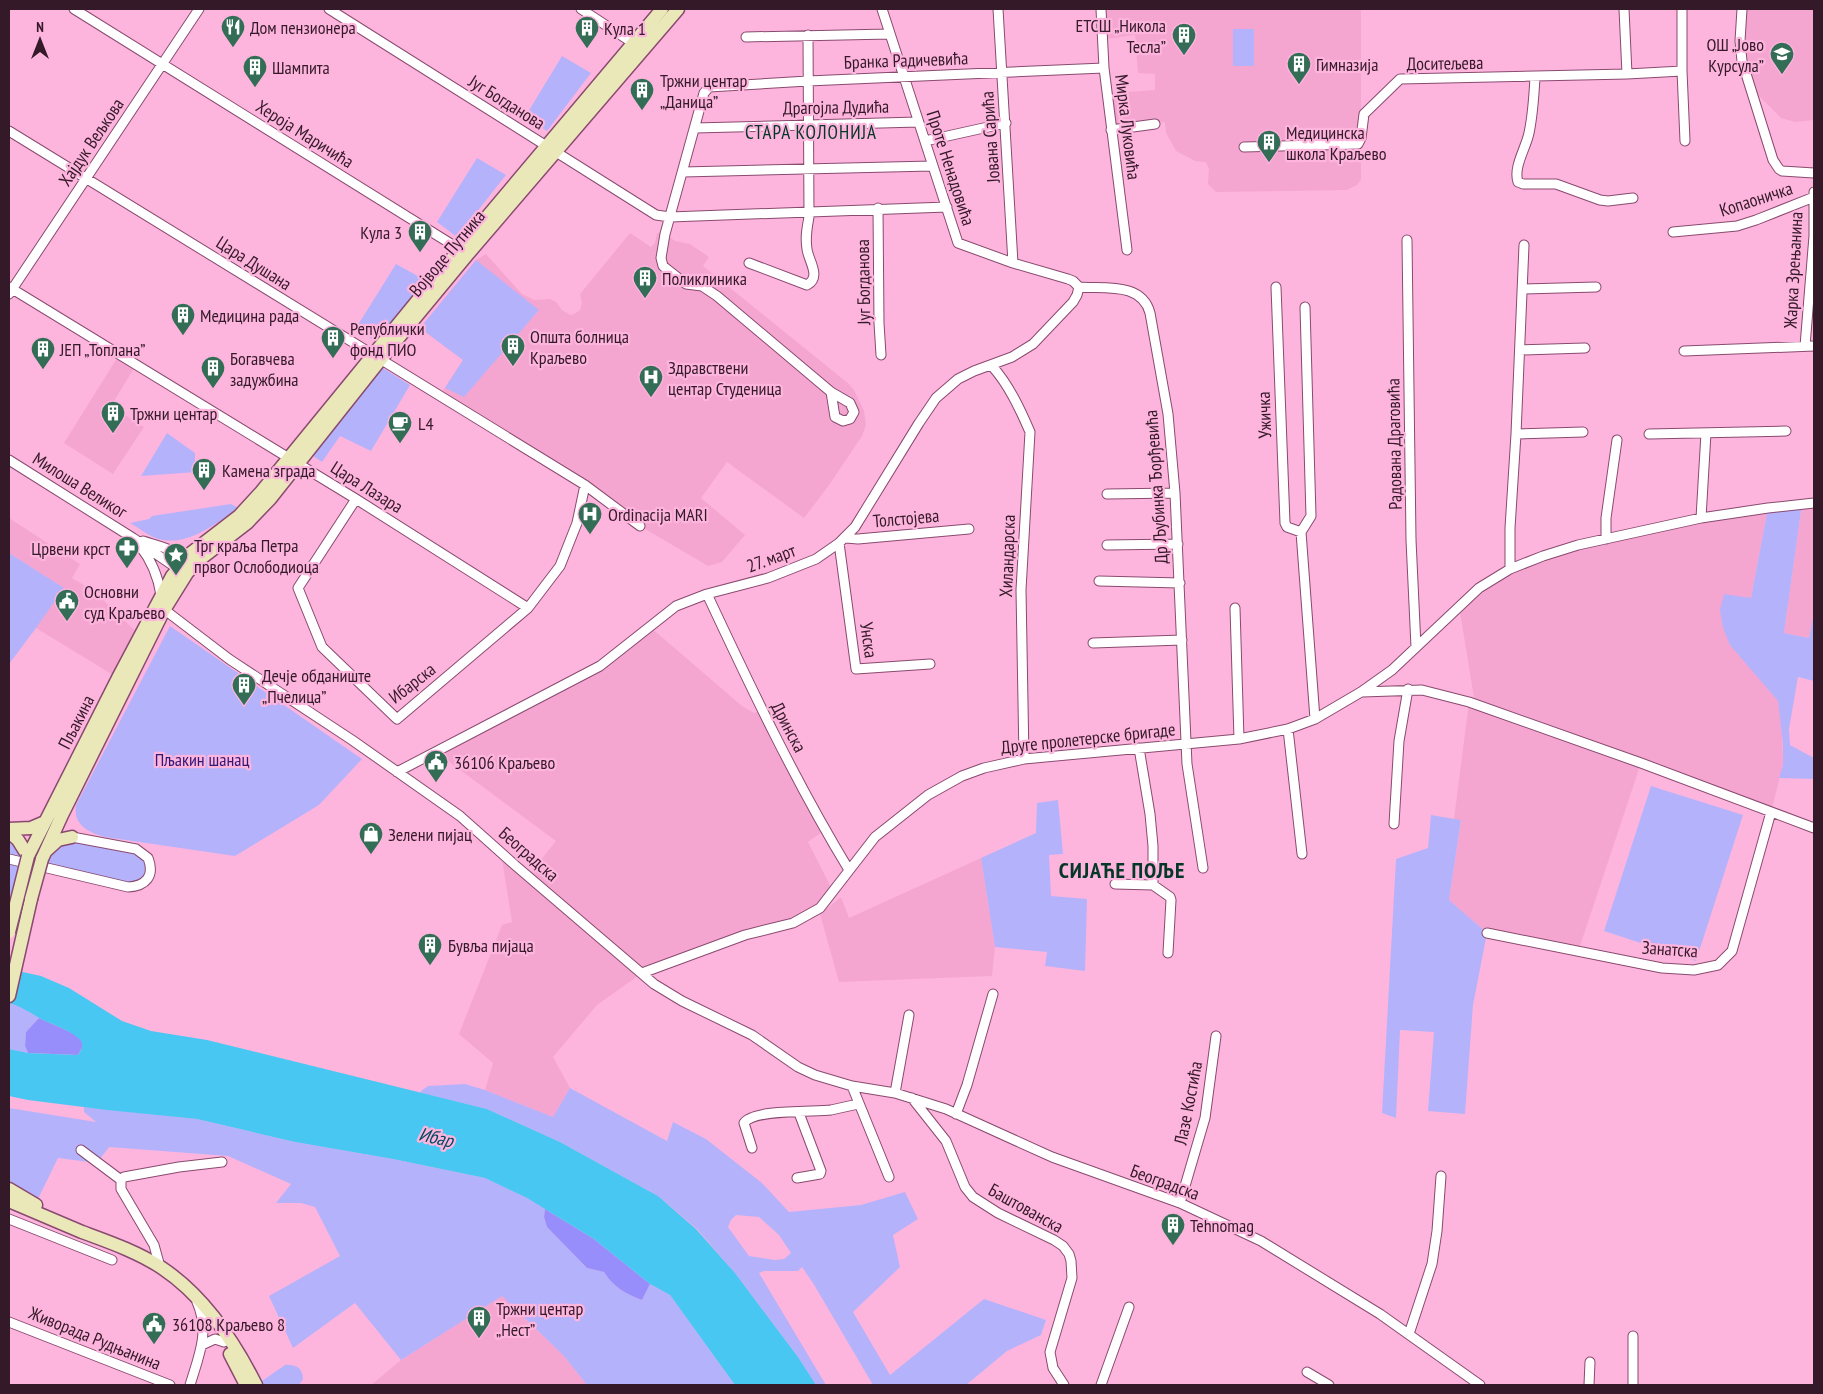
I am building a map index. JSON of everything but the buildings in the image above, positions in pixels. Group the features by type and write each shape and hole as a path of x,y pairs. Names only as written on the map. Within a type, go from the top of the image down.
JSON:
{"main road":[{"name":"Војводе Путника","path":"185,567 243,519 261,492 292,461 464,251 637,46 662,9"},
{"name":"Војводе Путника","path":"637,46 678,9"},
{"path":"161,603 185,567"},
{"name":"Пљакина","path":"9,996 36,877 44,855 161,603"},
{"name":"Пљакина","path":"9,932 28,856 161,603"},
{"path":"44,855 58,840 72,838 64,826 62,815"},
{"path":"9,830 31,828 45,822"},
{"path":"9,830 28,856"},
{"path":"9,1189 39,1207 55,1221"},
{"path":"9,1201 109,1242 160,1266 182,1283 210,1314 230,1339 256,1385"},
{"path":"210,1314 246,1385"}],"street":[{"name":"Хероја Маричића","path":"74,9 464,251"},
{"name":"Хајдук Вељкова","path":"10,290 199,9"},
{"name":"Југ Богданова","path":"328,9 649,212 670,217 947,207"},
{"path":"581,9 637,46"},
{"name":"Проте Ненадовића","path":"882,9 958,243 1013,264 1068,279 1073,281 1079,288"},
{"name":"Јована Сарића","path":"998,9 1013,264"},
{"name":"Мирка Луковића","path":"1102,9 1104,68 1127,250"},
{"path":"1624,9 1627,74"},
{"path":"1682,9 1685,141"},
{"name":"Копаоничка","path":"1742,9 1740,41 1742,61 1773,160 1782,171 1814,173"},
{"path":"746,37 890,34"},
{"path":"749,263 806,285 810,283 814,276 806,240 809,211 808,35"},
{"name":"Бранка Радичевића","path":"695,128 704,93 709,87 716,85 1104,68"},
{"name":"Доситељева","path":"1244,147 1358,144 1361,138 1364,114 1400,80 1682,71"},
{"path":"1535,77 1529,133 1517,172 1518,182 1523,184 1556,184 1600,200 1633,198"},
{"name":"Драгојла Дудића","path":"695,128 918,122"},
{"path":"925,141 1006,123"},
{"path":"1112,130 1155,124"},
{"path":"695,128 661,251 663,266 686,284 702,286 717,296 831,392"},
{"name":"Цара Душана","path":"9,131 586,485 640,526"},
{"path":"683,172 932,166"},
{"name":"Копаоничка","path":"1673,232 1737,226 1814,197 1814,192"},
{"name":"Жарка Зрењанина","path":"1810,346 1814,197"},
{"name":"Југ Богданова","path":"878,208 881,355"},
{"name":"Радована Драговића","path":"1407,240 1411,540 1416,647"},
{"path":"1510,569 1510,528 1524,245"},
{"name":"Ужичка","path":"1276,287 1284,523 1287,527 1301,532"},
{"path":"1522,289 1596,287"},
{"name":"27. март","path":"398,772 600,666 676,606 707,594 768,578 816,559 843,540 854,527 936,398 958,379 1012,357 1037,340 1073,302 1079,288"},
{"name":"Др Љубинка Ђорђевића","path":"1079,288 1121,289 1138,294 1147,304 1165,390 1175,494 1186,744"},
{"name":"Цара Лазара","path":"10,290 356,499 528,608"},
{"path":"1305,307 1311,516 1301,532 1315,719"},
{"path":"1684,351 1810,346"},
{"path":"1520,350 1585,348"},
{"name":"Хиландарска","path":"992,366 1021,409 1030,432 1031,441 1020,590 1024,759"},
{"path":"1649,434 1786,431"},
{"path":"1516,434 1583,432"},
{"path":"1701,518 1706,433"},
{"path":"1606,539 1606,518 1617,440"},
{"name":"Милоша Великог","path":"9,460 133,538"},
{"name":"Ибарска","path":"356,499 298,588 322,647 397,719 528,608 560,566 577,524 586,485"},
{"path":"1107,494 1175,494"},
{"name":"Друге пролетерске бригаде","path":"642,973 745,935 794,923 820,908 875,837 928,795 962,776 984,768 1024,759 1239,739 1288,729 1315,719 1361,692 1383,676 1416,647 1479,588 1510,569 1578,545 1701,518 1814,503"},
{"name":"Толстојева","path":"843,540 969,529"},
{"path":"133,538 185,567"},
{"path":"133,538 174,551 185,567"},
{"path":"133,538 155,569 161,603"},
{"name":"Унска","path":"843,540 856,669 930,664"},
{"path":"1107,545 1178,544"},
{"path":"1099,581 1180,583"},
{"name":"Дринска","path":"707,594 761,710 825,830 849,870"},
{"name":"Београдска","path":"161,603 229,659 398,772 460,816 654,984 682,1001 752,1035 798,1067 815,1075 852,1086 895,1093 946,1109 1052,1157 1180,1203 1261,1241 1380,1314 1480,1385"},
{"path":"1235,608 1239,739"},
{"path":"1093,642 1182,640"},
{"path":"1383,676 1385,685 1393,690"},
{"path":"1394,824 1399,742 1408,689"},
{"path":"1361,692 1408,689 1434,692 1496,711 1814,828"},
{"path":"1288,729 1302,854"},
{"name":"Друге пролетерске бригаде","path":"1186,744 1189,785 1204,868"},
{"path":"1139,748 1150,814 1153,846 1153,885"},
{"name":"Занатска","path":"1487,933 1662,968 1694,970 1718,965 1732,951 1771,812"},
{"path":"9,860 128,887 137,886 144,882 149,875 150,864 143,852 136,849 72,838"},
{"path":"1115,884 1153,885 1170,897 1168,953"},
{"path":"956,1114 967,1086 993,994"},
{"path":"895,1093 909,1015"},
{"name":"Лазе Костића","path":"1180,1203 1205,1118 1216,1036"},
{"path":"852,1086 890,1177"},
{"name":"Баштованска","path":"912,1098 946,1141 965,1187 973,1197 998,1213 1054,1240 1069,1254 1073,1270 1072,1278 1050,1352 1053,1368 1064,1385"},
{"path":"752,1148 744,1123 746,1119 766,1113 799,1113 831,1110 858,1104"},
{"path":"797,1178 820,1174 821,1172 799,1113"},
{"path":"80,1150 121,1180"},
{"path":"121,1180 124,1177 222,1162"},
{"path":"1409,1334 1432,1264 1437,1231 1441,1176"},
{"path":"121,1180 121,1189 154,1245 160,1266"},
{"path":"9,1219 112,1260"},
{"path":"190,1385 202,1345 203,1318 194,1295"},
{"path":"1101,1385 1130,1307"},
{"name":"Живорада Рудњанина","path":"9,1322 170,1385"},
{"path":"1633,1336 1634,1385"},
{"path":"202,1345 215,1339 224,1342"},
{"path":"1589,1385 1590,1362"},
{"path":"1307,1372 1329,1385"},
{"path":"1462,1385 1468,1376"}],"shaded area":[{"path":"1104,9 1361,9 1361,180 1357,185 1347,190 1216,192 1208,184 1209,169 1206,162 1195,161 1176,151 1166,133 1165,122 1115,127 1113,93 1155,90 1155,74 1138,73 1135,35 1106,39"},
{"name":"ОШ „Јово Курсула”","path":"1746,9 1814,9 1814,120 1795,122 1781,118 1754,91 1745,59"},
{"name":"Здравствени центар Студеница","path":"630,233 651,247 655,243 657,233 665,234 675,241 690,244 709,257 703,266 849,384 864,411 866,425 862,436 804,518 727,462 701,498 745,535 722,562 708,566 640,526 440,395 463,360 420,328 476,260 486,254 522,294 534,300 550,299 570,315 574,314 580,310 582,303 580,294"},
{"path":"119,355 136,365 111,406 144,427 113,474 64,443"},
{"path":"1814,503 1814,613 1809,638 1784,633 1802,504"},
{"path":"1768,508 1742,657 1778,701 1782,724 1783,765 1771,812 1641,763 1578,952 1487,933 1449,900 1461,821 1454,819 1469,702 1475,704 1459,606 1479,588 1544,555"},
{"path":"9,518 80,564 72,578 95,592 140,634 118,678 36,628 63,588 9,553"},
{"path":"649,626 742,706 754,713 761,710 825,830 808,842 833,891 820,908 793,923 642,973 597,1005 553,1057 570,1088 553,1117 485,1090 493,1063 459,1034 502,925 512,922 501,853 528,876 556,841 436,752 600,666"},
{"path":"981,858 995,947 992,976 839,982 820,914 841,897 849,918"},
{"path":"39,1018 77,1035 82,1041 82,1048 78,1055 28,1053 25,1046 26,1032"},
{"path":"545,1209 594,1239 650,1284 642,1300 620,1289 611,1282 604,1272 587,1268 547,1227 544,1217"},
{"path":"502,1296 564,1356 587,1385 371,1385 401,1360"}],"green space":[{"path":"1233,29 1254,29 1254,66 1233,66"},
{"path":"562,56 591,73 547,131 525,117"},
{"path":"477,158 506,175 457,237 437,222"},
{"path":"476,260 539,310 464,397 445,388 463,360 420,328"},
{"path":"396,264 425,280 376,342 356,328"},
{"path":"383,368 410,385 371,451 340,436 322,462 310,454"},
{"path":"167,433 195,453 195,462 211,471 141,476"},
{"path":"231,504 238,508 209,528 187,538 165,540 153,537 130,523 149,519 152,516"},
{"path":"1802,504 1784,633 1809,638 1814,613 1814,681 1798,677 1789,729 1790,745 1814,758 1814,779 1779,778 1783,765 1783,744 1778,701 1730,645 1723,628 1720,610 1724,594 1751,598 1768,508"},
{"path":"9,553 64,588 9,664"},
{"name":"Пљакин шанац","path":"170,626 362,759 319,805 235,856 105,837 83,827 77,818 76,805"},
{"path":"1651,786 1743,815 1696,961 1604,931"},
{"path":"1058,800 1063,854 1049,855 1051,896 1087,899 1085,971 1045,966 1047,952 995,947 981,858 1036,833 1037,803"},
{"path":"1431,815 1461,820 1449,900 1487,933 1473,1005 1465,1114 1428,1111 1434,1032 1400,1030 1396,1118 1382,1113 1396,859 1428,848"},
{"path":"9,832 28,856 9,926"},
{"path":"58,840 136,849 151,869 137,886 46,869 45,851"},
{"path":"9,1003 19,1006 39,1018 26,1032 25,1046 28,1053 9,1049"},
{"path":"465,1084 553,1117 570,1088 667,1141 673,1122 706,1139 762,1183 789,1212 861,1205 905,1192 918,1219 893,1235 900,1267 853,1312 890,1375 984,1299 1046,1320 1041,1335 1007,1351 966,1385 873,1385 802,1267 798,1271 764,1271 759,1273 826,1385 816,1385 798,1357 735,1273 697,1229 658,1196 560,1142 487,1109 421,1093 428,1086","holes":["736,1215 759,1217 779,1235 791,1253 784,1259 775,1260 749,1256 728,1227"]},
{"path":"84,1107 197,1119 295,1142 393,1159 485,1178 527,1198 545,1209 544,1217 547,1227 587,1268 604,1272 611,1282 620,1289 642,1300 650,1284 670,1295 735,1385 587,1385 564,1356 502,1296 401,1360 355,1303 293,1348 269,1296 340,1256 315,1207 301,1203 276,1203 291,1184 228,1156 109,1147 97,1163 58,1158 35,1205 9,1189 9,1108 96,1122 84,1112"},
{"path":"285,1365 292,1365 300,1369 303,1379 299,1385 261,1385 259,1383"}],"water":[{"name":"Ибар","path":"9,969 41,976 69,988 122,1021 151,1031 207,1040 487,1109 560,1142 658,1196 696,1229 735,1273 798,1357 816,1385 735,1385 670,1295 650,1284 594,1239 527,1198 485,1178 393,1159 295,1142 197,1119 107,1110 9,1096 9,1049 28,1053 78,1055 82,1048 82,1042 68,1031 9,1003"}],"place":[{"name":"Дом пензионера","path":"233,48"},
{"name":"Кула 1","path":"587,49"},
{"name":"ЕТСШ „Никола Тесла”","path":"1184,56"},
{"name":"ОШ „Јово Курсула”","path":"1782,75"},
{"name":"Гимназија","path":"1299,85"},
{"name":"Шампита","path":"255,88"},
{"name":"Тржни центар „Даница”","path":"642,111"},
{"name":"Медицинска школа Краљево","path":"1269,163"},
{"name":"Кула 3","path":"420,253"},
{"name":"Поликлиника","path":"645,299"},
{"name":"Медицина рада","path":"183,336"},
{"name":"Републички фонд ПИО","path":"333,359"},
{"name":"Општа болница Краљево","path":"513,367"},
{"name":"ЈЕП „Топлана”","path":"43,370"},
{"name":"Богавчева задужбина","path":"213,389"},
{"name":"Здравствени центар Студеница","path":"651,398"},
{"name":"Тржни центар","path":"113,434"},
{"name":"L4","path":"400,444"},
{"name":"Камена зграда","path":"204,491"},
{"name":"Ordinacija MARI","path":"590,535"},
{"name":"Црвени крст","path":"127,569"},
{"name":"Трг краља Петра првог Ослободиоца","path":"176,576"},
{"name":"Основни суд Краљево","path":"67,622"},
{"name":"Дечје обданиште „Пчелица”","path":"244,706"},
{"name":"36106 Краљево","path":"436,783"},
{"name":"Зелени пијац","path":"371,855"},
{"name":"Бувља пијаца","path":"430,966"},
{"name":"Tehnomag","path":"1173,1246"},
{"name":"Тржни центар „Нест”","path":"479,1339"},
{"name":"36108 Краљево 8","path":"154,1345"}],"district":[{"name":"СТАРА КОЛОНИЈА","path":"811,132"},
{"name":"СИЈАЋЕ ПОЉЕ","path":"1122,870"}]}
